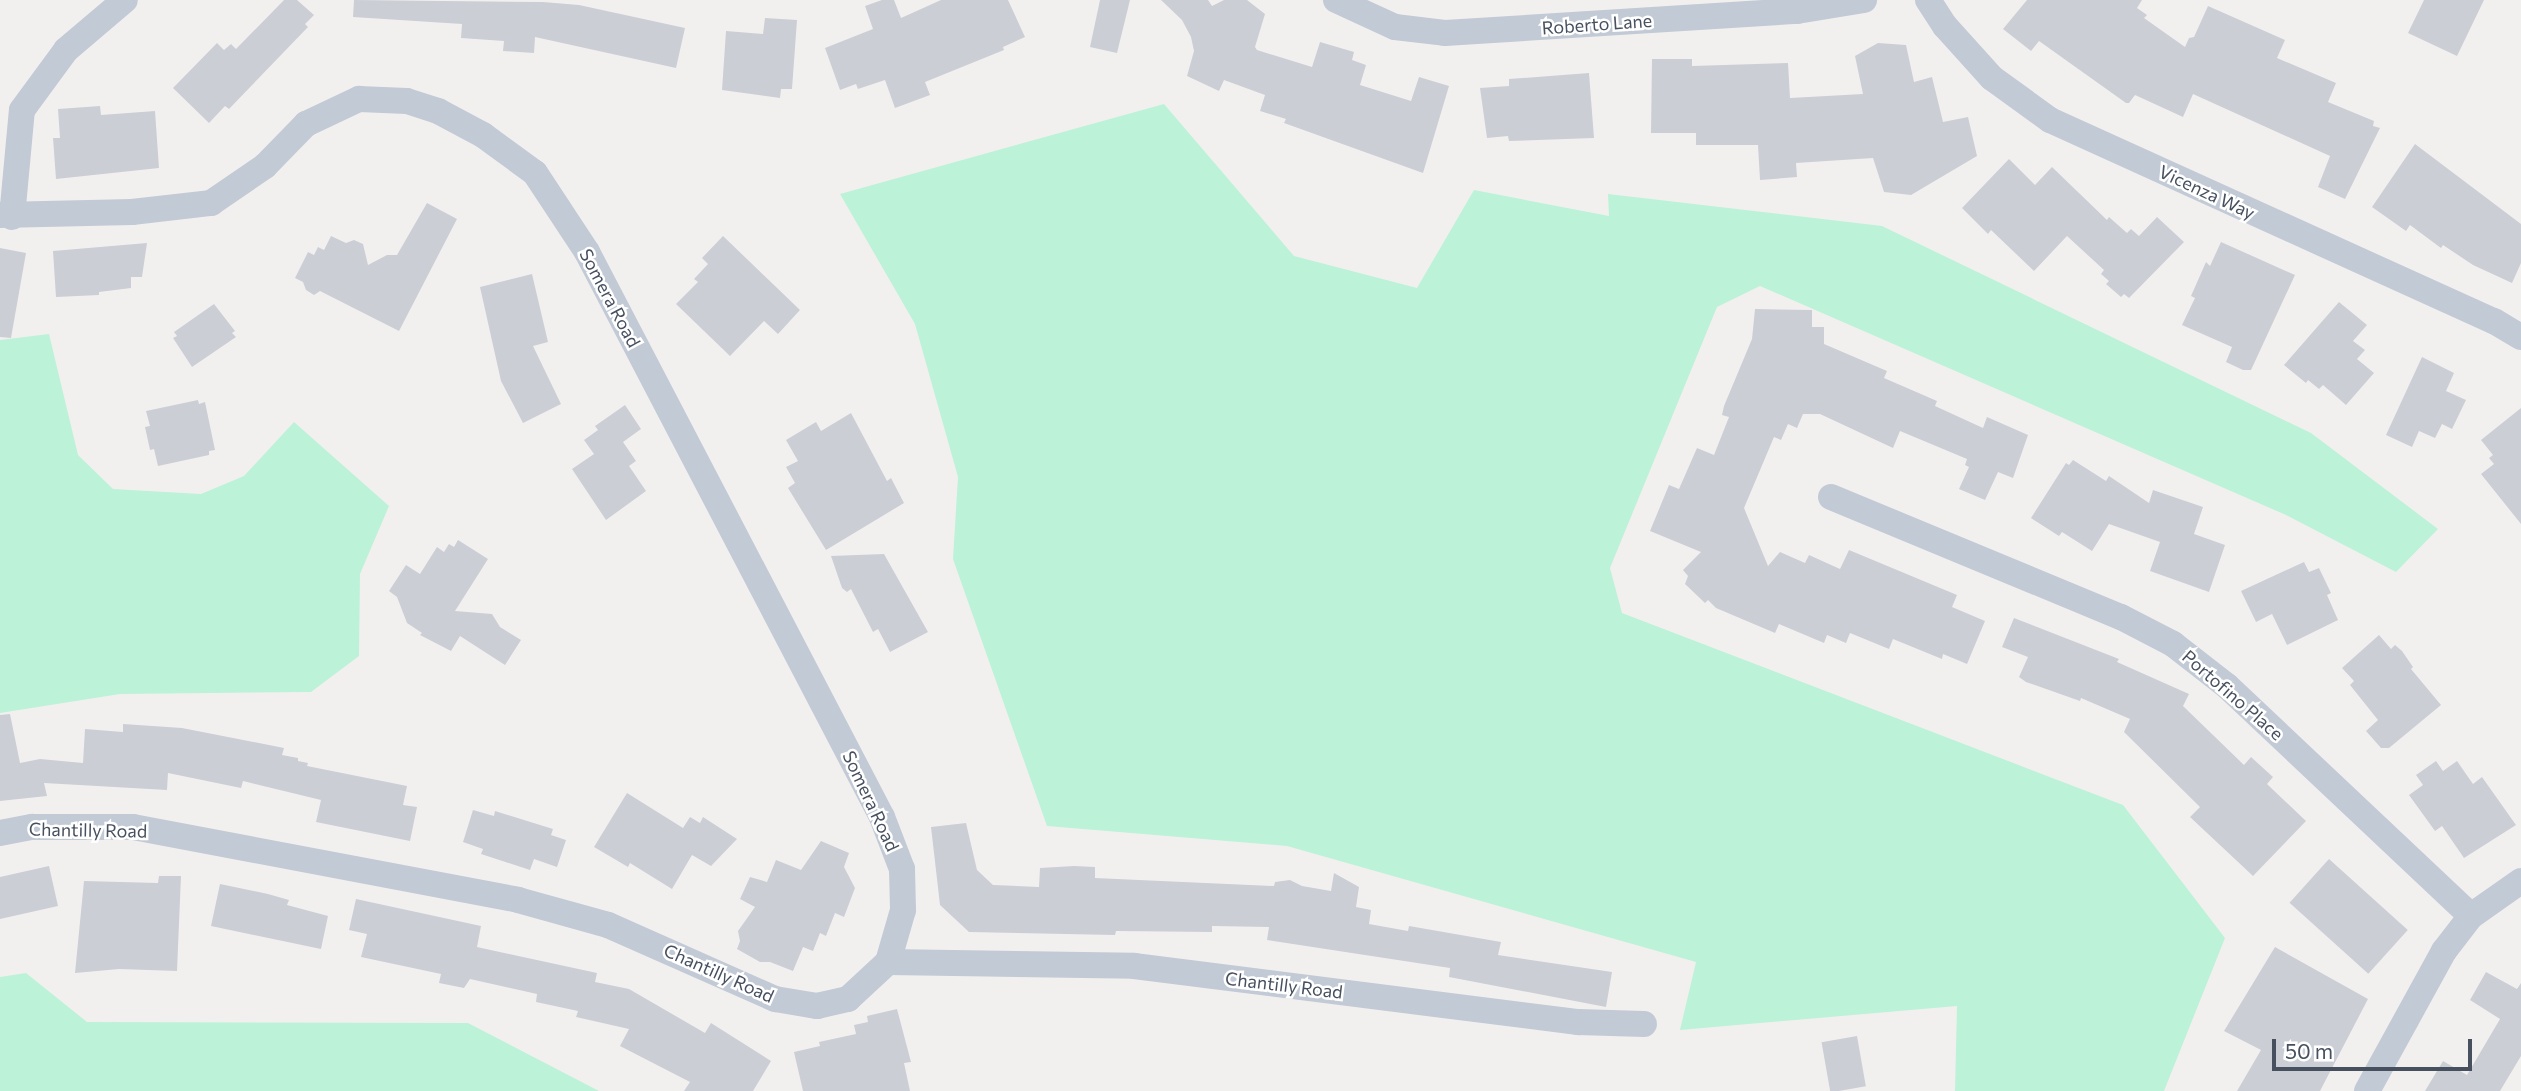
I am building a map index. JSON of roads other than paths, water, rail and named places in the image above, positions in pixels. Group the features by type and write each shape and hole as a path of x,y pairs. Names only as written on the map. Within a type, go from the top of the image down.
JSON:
{"street":[{"path":"6,216 22,110 66,50 125,0"},
{"name":"Roberto Lane","path":"1336,0 1395,27 1445,33 1797,11 1864,0"},
{"name":"Vicenza Way","path":"1928,0 1945,26 1992,78 2050,120 2494,321 2521,337"},
{"name":"Somera Road","path":"6,216 132,212 211,203 265,166 306,124 359,99 407,101 438,111 483,135 535,173 586,252 882,817 902,869 904,910 888,962"},
{"name":"Portofino Place","path":"1831,496 2121,617 2174,643 2227,686 2471,916"},
{"name":"Chantilly Road","path":"0,833 32,827 134,827 518,900 608,925 775,999 817,1006 848,999 888,962 1134,967 1578,1022 1644,1024"},
{"path":"2367,1091 2444,951 2471,916 2521,881"}]}
